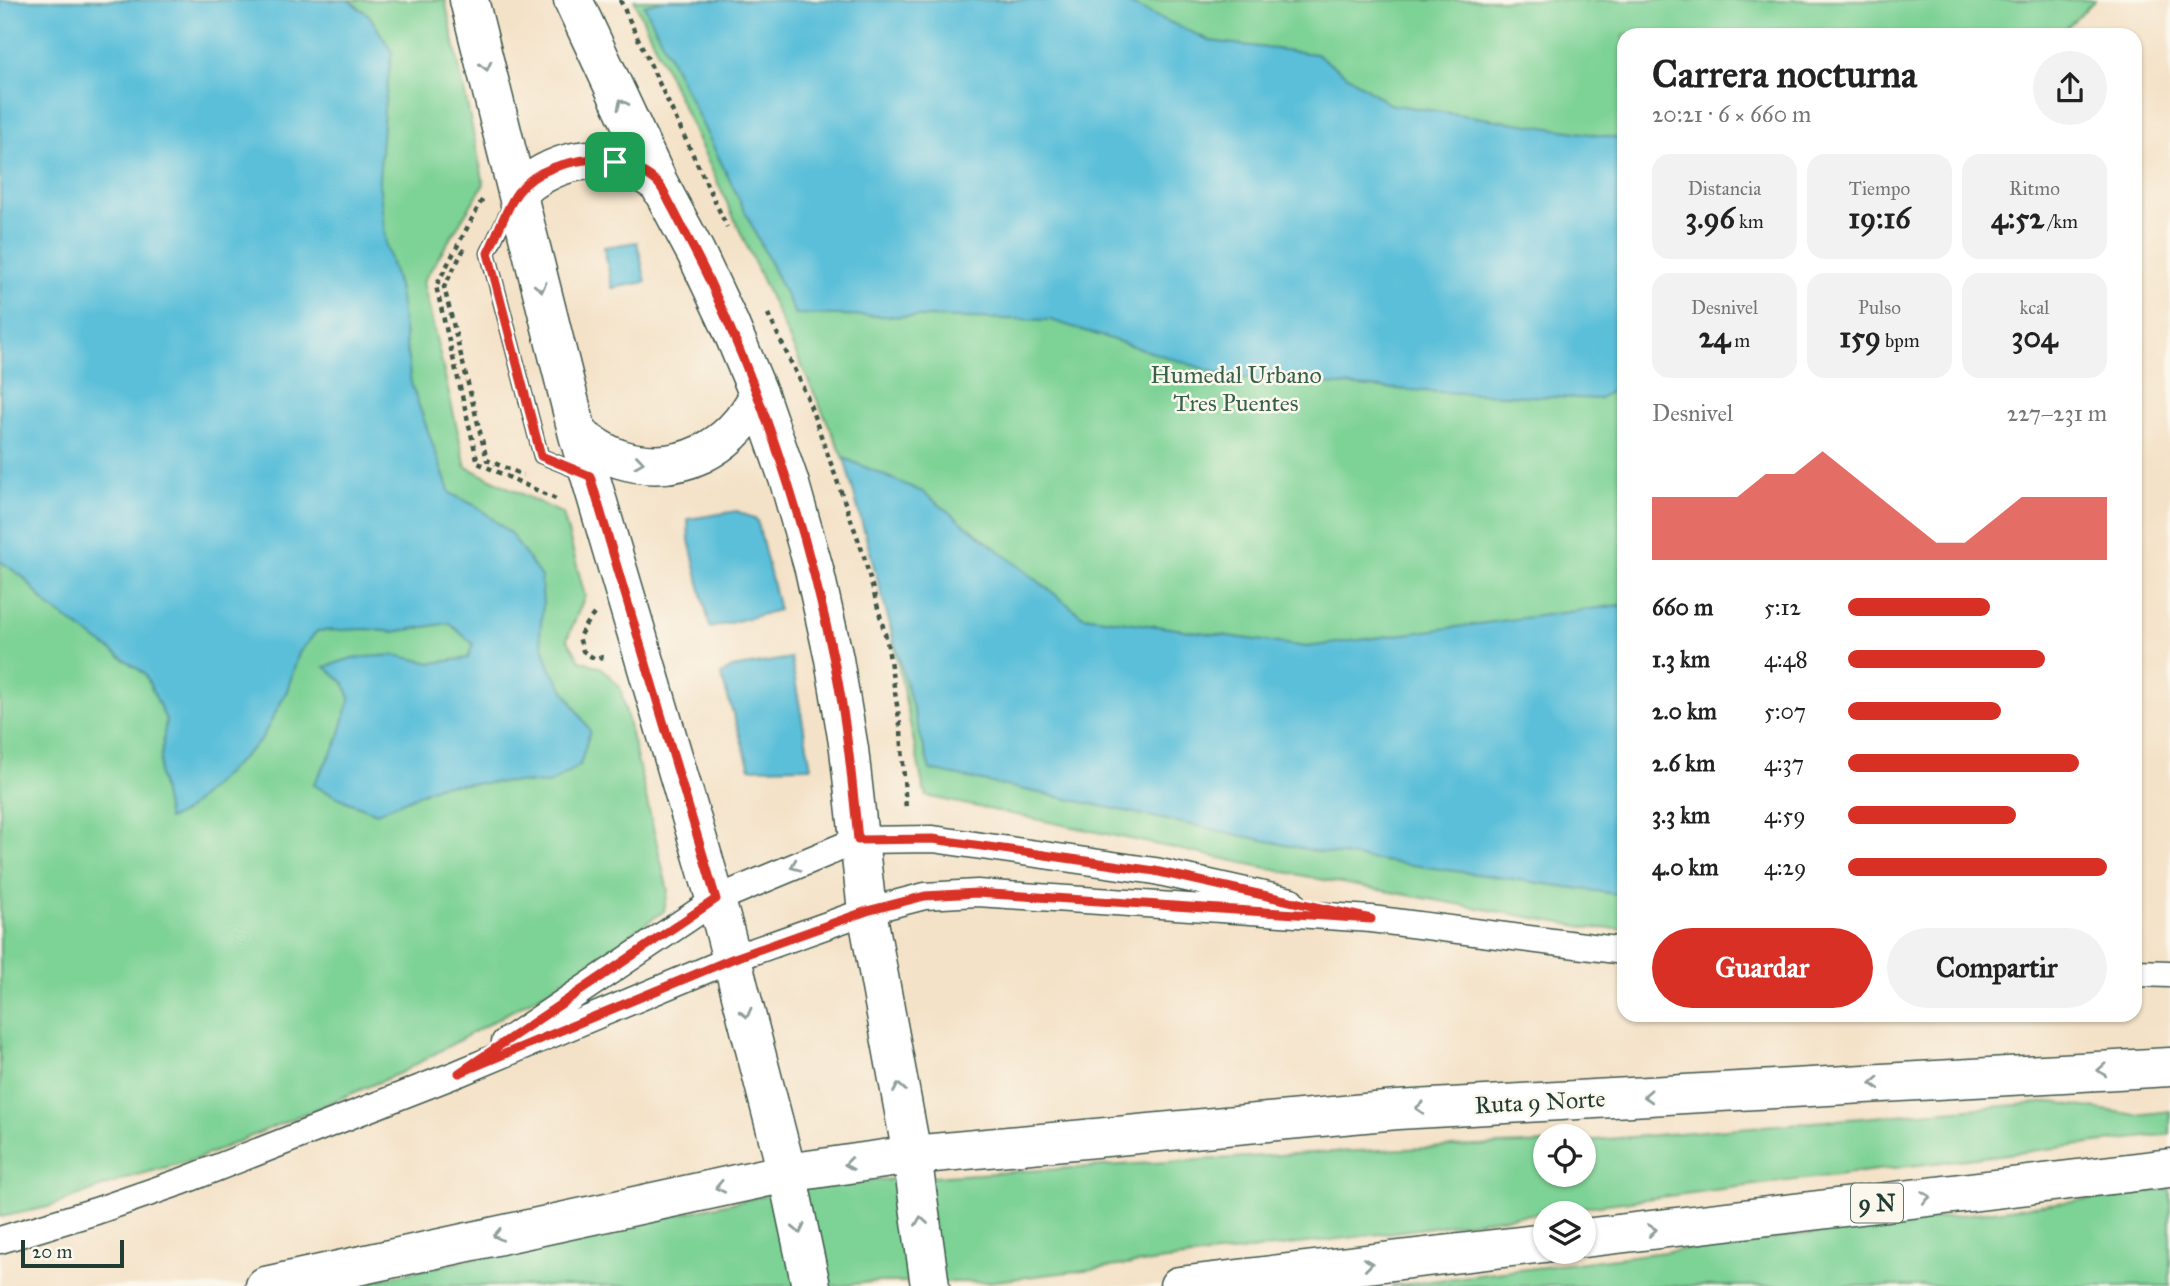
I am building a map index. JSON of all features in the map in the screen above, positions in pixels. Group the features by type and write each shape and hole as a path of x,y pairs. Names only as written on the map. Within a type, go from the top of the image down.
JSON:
{"main road":[{"path":"469,0 578,435 732,959 787,1173 811,1286"},
{"path":"573,0 659,184 729,323 758,395 814,569 834,659 849,749 867,911 912,1155 930,1286"},
{"path":"517,192 533,178 552,168 593,159 631,167 659,184"},
{"path":"578,435 596,449 618,459 652,464 686,460 724,441 750,412 758,395"},
{"name":"Ruta 9 Norte","path":"265,1286 787,1173 912,1155 1397,1110 2170,1067"},
{"name":"9 N","path":"1596,1237 2170,1168"},
{"path":"1179,1286 1533,1243"}],"street":[{"path":"459,1073 716,899 858,840 933,839 1155,871 1371,919"},
{"path":"0,1240 183,1181 459,1073 732,959 867,911 925,896 977,893 1371,919 1617,950"},
{"path":"2142,973 2170,974"}],"lane":[{"path":"517,192 488,253 541,456 590,476"}],"green space":[{"path":"0,0 445,0 484,184 423,282 466,467 563,514 585,596 567,639 580,660 602,668 620,687 668,891 664,911 551,989 400,1073 197,1159 130,1177 48,1207 0,1217"},
{"name":"Humedal Urbano Tres Puentes","path":"634,0 2095,0 2066,28 1617,28 1617,929 1589,928 1319,879 926,796 865,504"},
{"path":"2052,1102 2136,1115 2170,1111 2170,1134 1596,1206 1596,1201 1533,1201 1533,1214 987,1282 870,1282 840,1286 348,1286 819,1184 1310,1153 1533,1144 1533,1187 1596,1187 1596,1140"},
{"path":"2170,1189 2170,1286 1391,1286 1568,1264 1596,1264 1596,1260"}],"water":[{"path":"0,0 348,0 369,15 392,52 384,109 379,181 386,246 399,290 411,383 450,493 478,507 511,534 541,577 543,604 540,635 550,668 590,731 580,765 549,784 508,782 440,785 377,813 313,785 337,743 350,698 344,683 325,667 352,658 394,655 432,663 468,658 473,644 449,623 394,632 367,629 317,631 299,653 287,691 261,740 185,812 168,819 159,773 166,720 145,674 47,605 24,578 0,561"},
{"path":"665,0 1121,0 1211,41 1316,54 1389,104 1617,138 1617,387 1599,399 1437,392 1229,377 1051,320 795,314 644,5"},
{"path":"637,242 646,282 612,288 604,247"},
{"path":"844,458 923,492 1083,616 1307,647 1617,605 1617,894 1319,852 930,770"},
{"path":"737,511 757,520 779,610 710,628 689,540 688,519"},
{"path":"791,658 811,767 750,768 721,675 732,668"}],"route":[{"path":"593,159 615,162 646,174 659,184 729,323 789,481 814,569 834,659 849,749 858,840 933,839 1155,871 1371,919 977,893 925,896 867,911 732,959 459,1073 716,899 590,476 541,456 488,253 517,192 533,178 572,162 593,159"}]}
